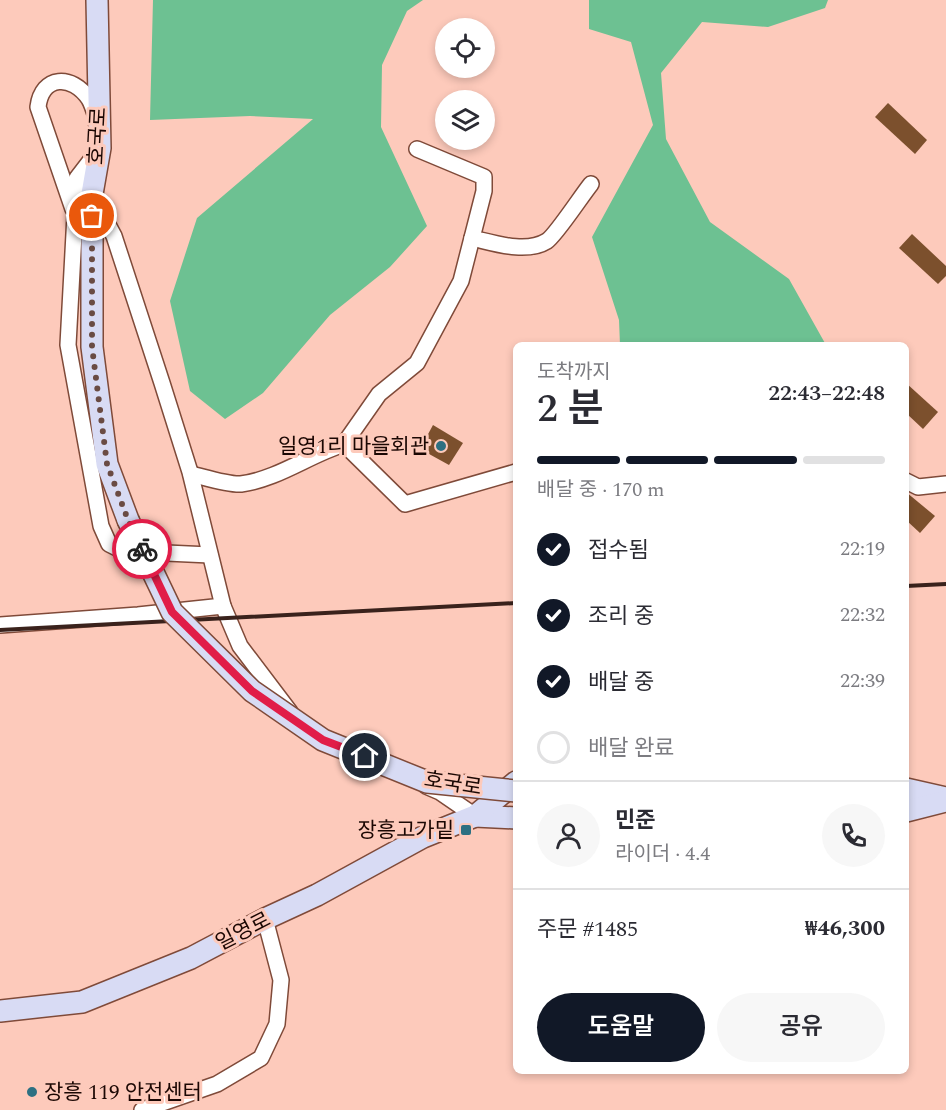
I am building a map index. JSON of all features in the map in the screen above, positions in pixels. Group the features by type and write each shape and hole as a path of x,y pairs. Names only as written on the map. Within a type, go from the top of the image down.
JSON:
{"street":[{"name":"호국로","path":"97,0 100,148 92,194 92,347 107,464 128,520 172,612 252,691 323,740 427,782 513,791"},
{"path":"75,215 38,107 39,95 48,85 62,81 74,84 89,99 99,126"},
{"path":"100,148 77,178 68,345 101,526 109,544 123,551 210,555"},
{"path":"191,474 239,484 288,470 328,449 344,444 379,394 417,363 461,281 484,191 484,177 417,149"},
{"path":"472,238 508,245 532,246 548,240 591,184"},
{"path":"92,194 114,236 191,474 223,606 240,646 296,720 394,774 440,792 475,816 513,818"},
{"path":"344,444 405,504 513,473"},
{"path":"909,482 918,487 946,484"},
{"path":"0,625 223,606"},
{"path":"475,816 513,784"},
{"path":"909,790 946,799"},
{"path":"909,798 946,799"},
{"path":"909,810 946,799"},
{"name":"일영로","path":"0,1011 82,1002 191,958 265,919 317,896 423,837 475,816"},
{"path":"142,1110 217,1084 261,1058 278,1024 281,980 265,919"}],"green space":[{"path":"153,0 423,0 407,11 382,65 381,127 427,226 390,267 330,315 263,393 225,419 190,391 170,301 197,218 313,119 250,116 150,120"},
{"path":"589,0 828,0 825,8 768,27 702,22 661,73 666,139 710,222 789,279 824,342 620,342 619,320 592,237 653,125 631,42 589,29"}],"building":[{"path":"888,103 927,140 915,154 875,117"},
{"path":"912,234 946,266 946,276 938,284 899,248"},
{"path":"909,386 938,412 923,429 909,416"},
{"name":"일영1리 마을회관","path":"433,425 463,443 449,465 420,449"},
{"path":"909,494 935,516 920,533 909,523"}],"railway":[{"path":"909,586 946,584"},
{"path":"0,630 513,603"}],"way so far":[{"path":"92,216 92,347 107,464 128,520 142,549"}],"place":[{"name":"일영1리 마을회관","path":"441,446"},
{"name":"장흥고가밑","path":"466,830"},
{"name":"장흥 119 안전센터","path":"32,1092"}],"route":[{"path":"142,549 172,612 252,691 323,740 365,756"}]}
